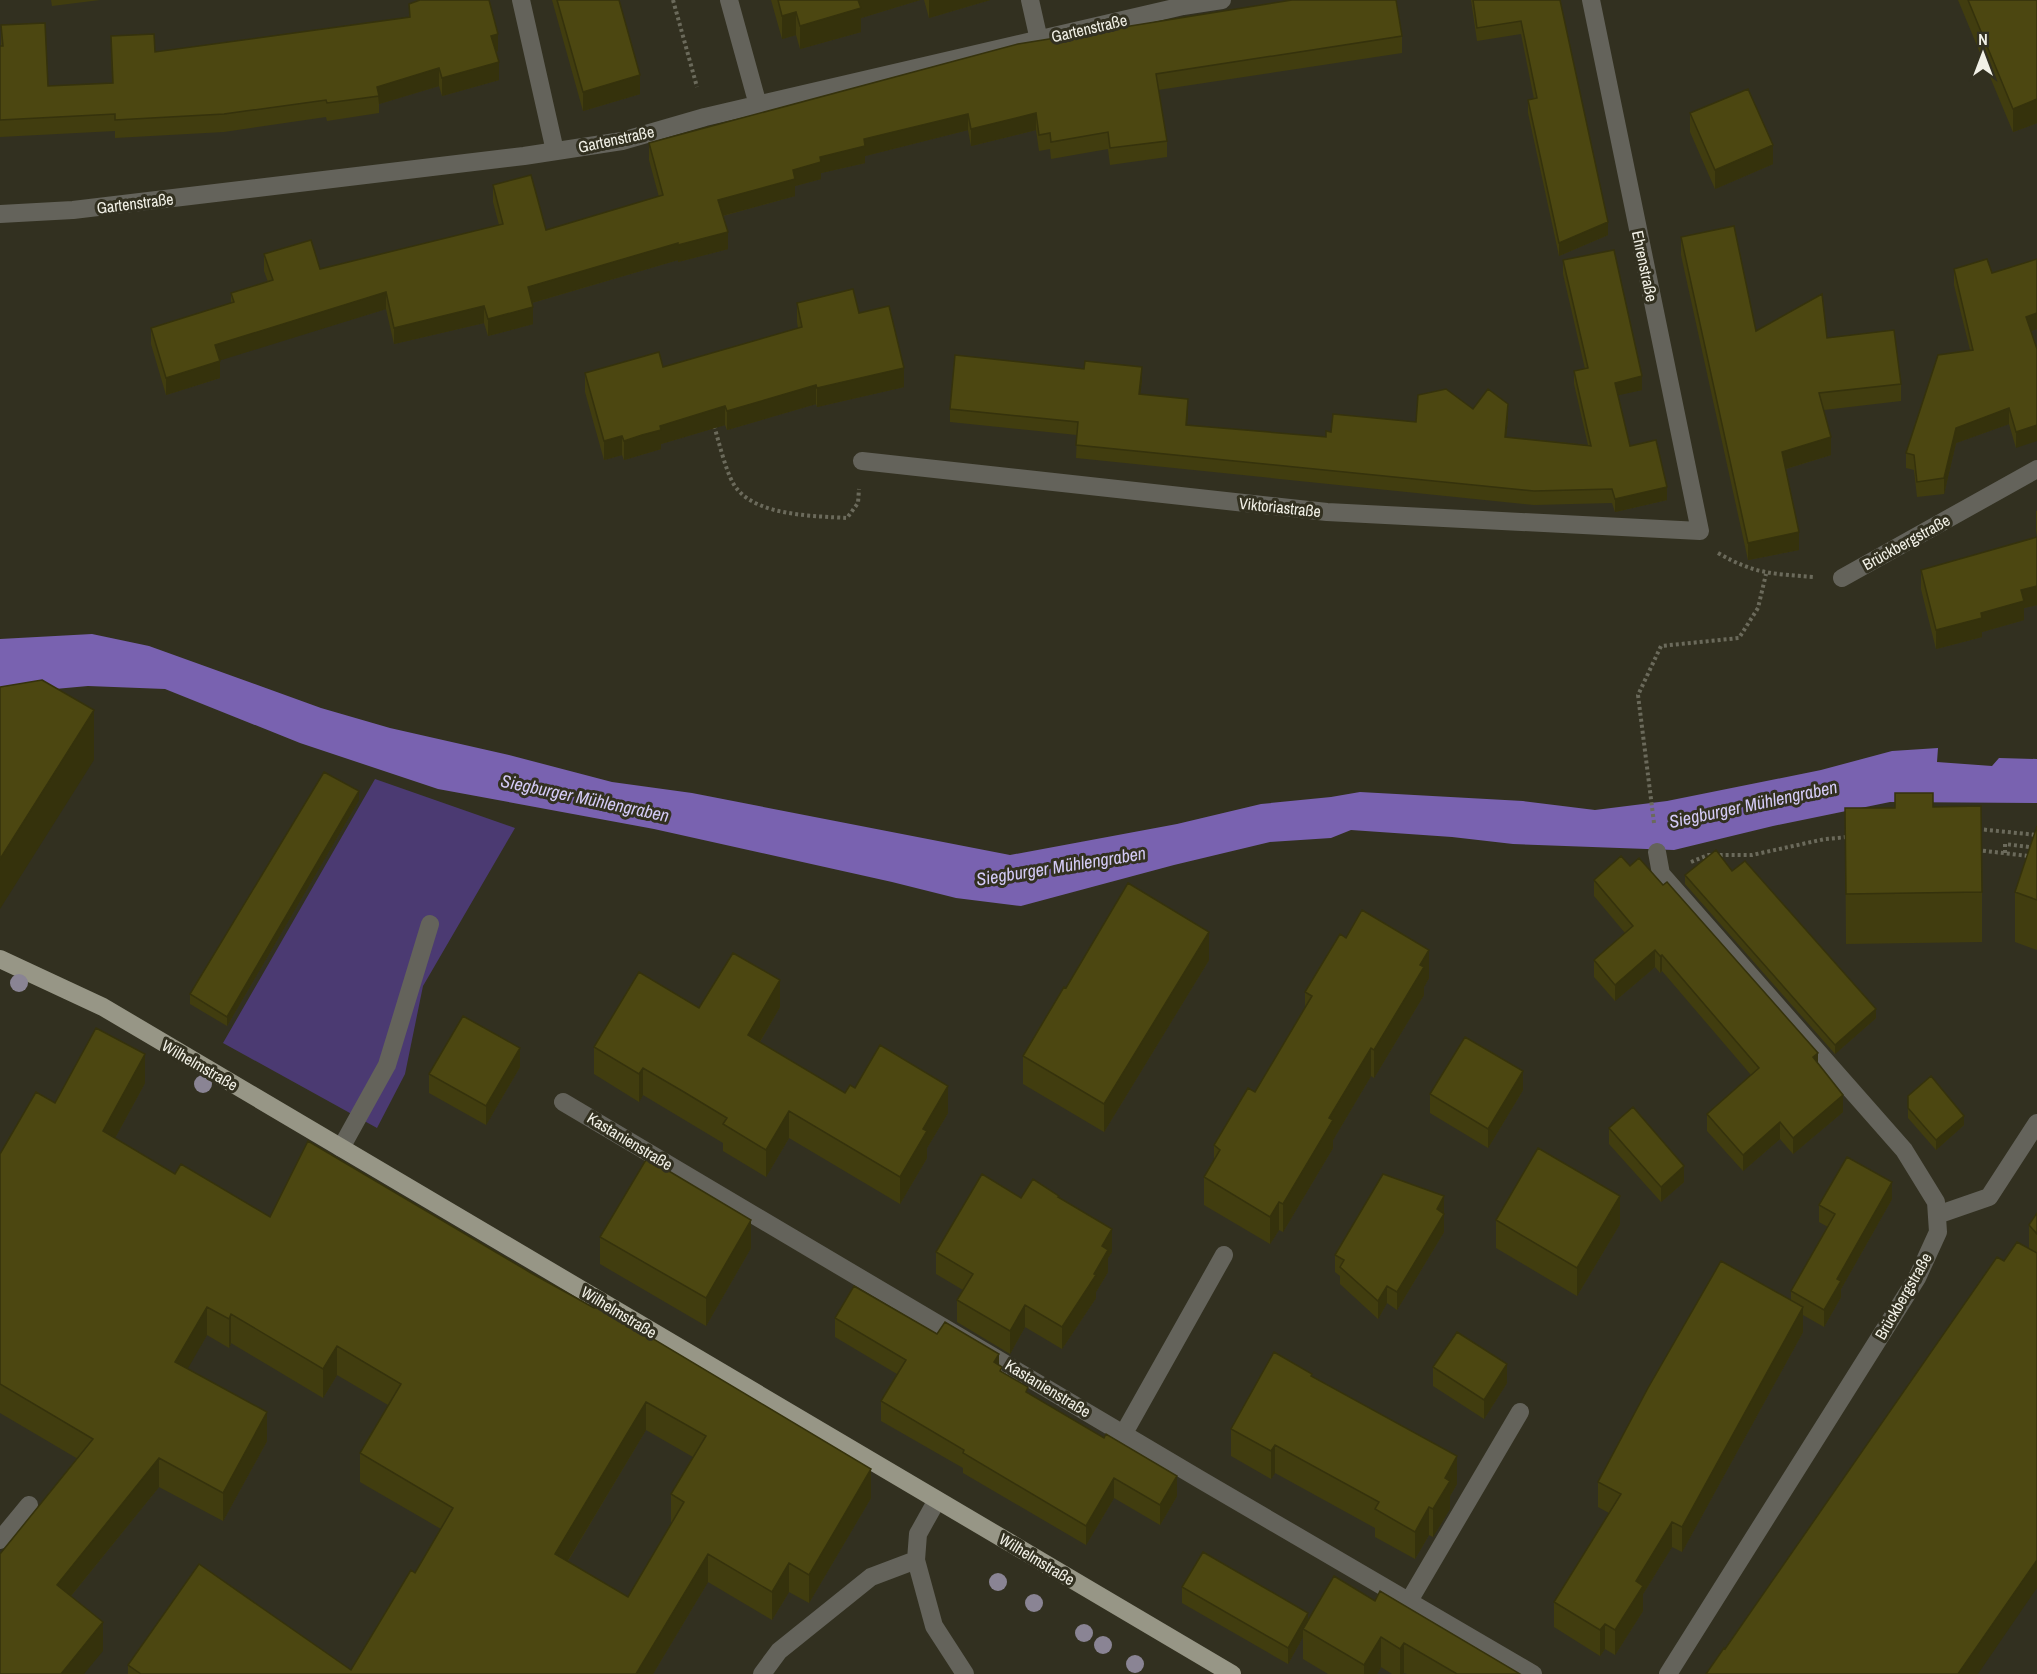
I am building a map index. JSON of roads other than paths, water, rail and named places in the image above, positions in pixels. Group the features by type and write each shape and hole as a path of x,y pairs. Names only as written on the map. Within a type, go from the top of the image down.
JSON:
{"main road":[{"name":"Wilhelmstraße","path":"0,959 103,1007 1232,1674"}],"street":[{"path":"520,0 555,151"},
{"path":"729,0 758,105"},
{"path":"1030,0 1039,40"},
{"name":"Gartenstraße","path":"0,214 85,209 622,141 705,117 1039,40 1182,3 1222,0"},
{"name":"Ehrenstraße","path":"1591,0 1700,531"},
{"name":"Viktoriastraße","path":"862,461 1328,512 1700,531"},
{"name":"Brückbergstraße","path":"1842,578 2037,469"},
{"name":"Brückbergstraße","path":"1657,852 1661,874 1904,1150 1936,1203 1938,1232 1917,1278 1668,1674"},
{"path":"341,1148 387,1065 430,924"},
{"name":"Kastanienstraße","path":"563,1102 1533,1674"},
{"path":"1937,1215 1989,1197 2037,1123"},
{"path":"1124,1433 1224,1255"},
{"path":"1409,1601 1520,1412"},
{"path":"937,1500 918,1534 916,1560 934,1626 965,1674"},
{"path":"0,1540 29,1505"},
{"path":"762,1674 779,1651 871,1577 916,1560"}],"water":[{"name":"Siegburger Mühlengraben","path":"92,634 149,646 321,708 390,728 509,755 612,782 692,793 1010,855 1177,824 1261,804 1360,792 1523,801 1595,810 1667,801 1821,770 1892,751 1938,748 1937,762 1992,766 1999,758 2037,759 2037,803 1890,802 1773,826 1674,850 1513,844 1351,830 1331,838 1270,842 1021,906 956,898 654,829 438,789 300,743 165,689 88,686 0,694 0,639"}]}
